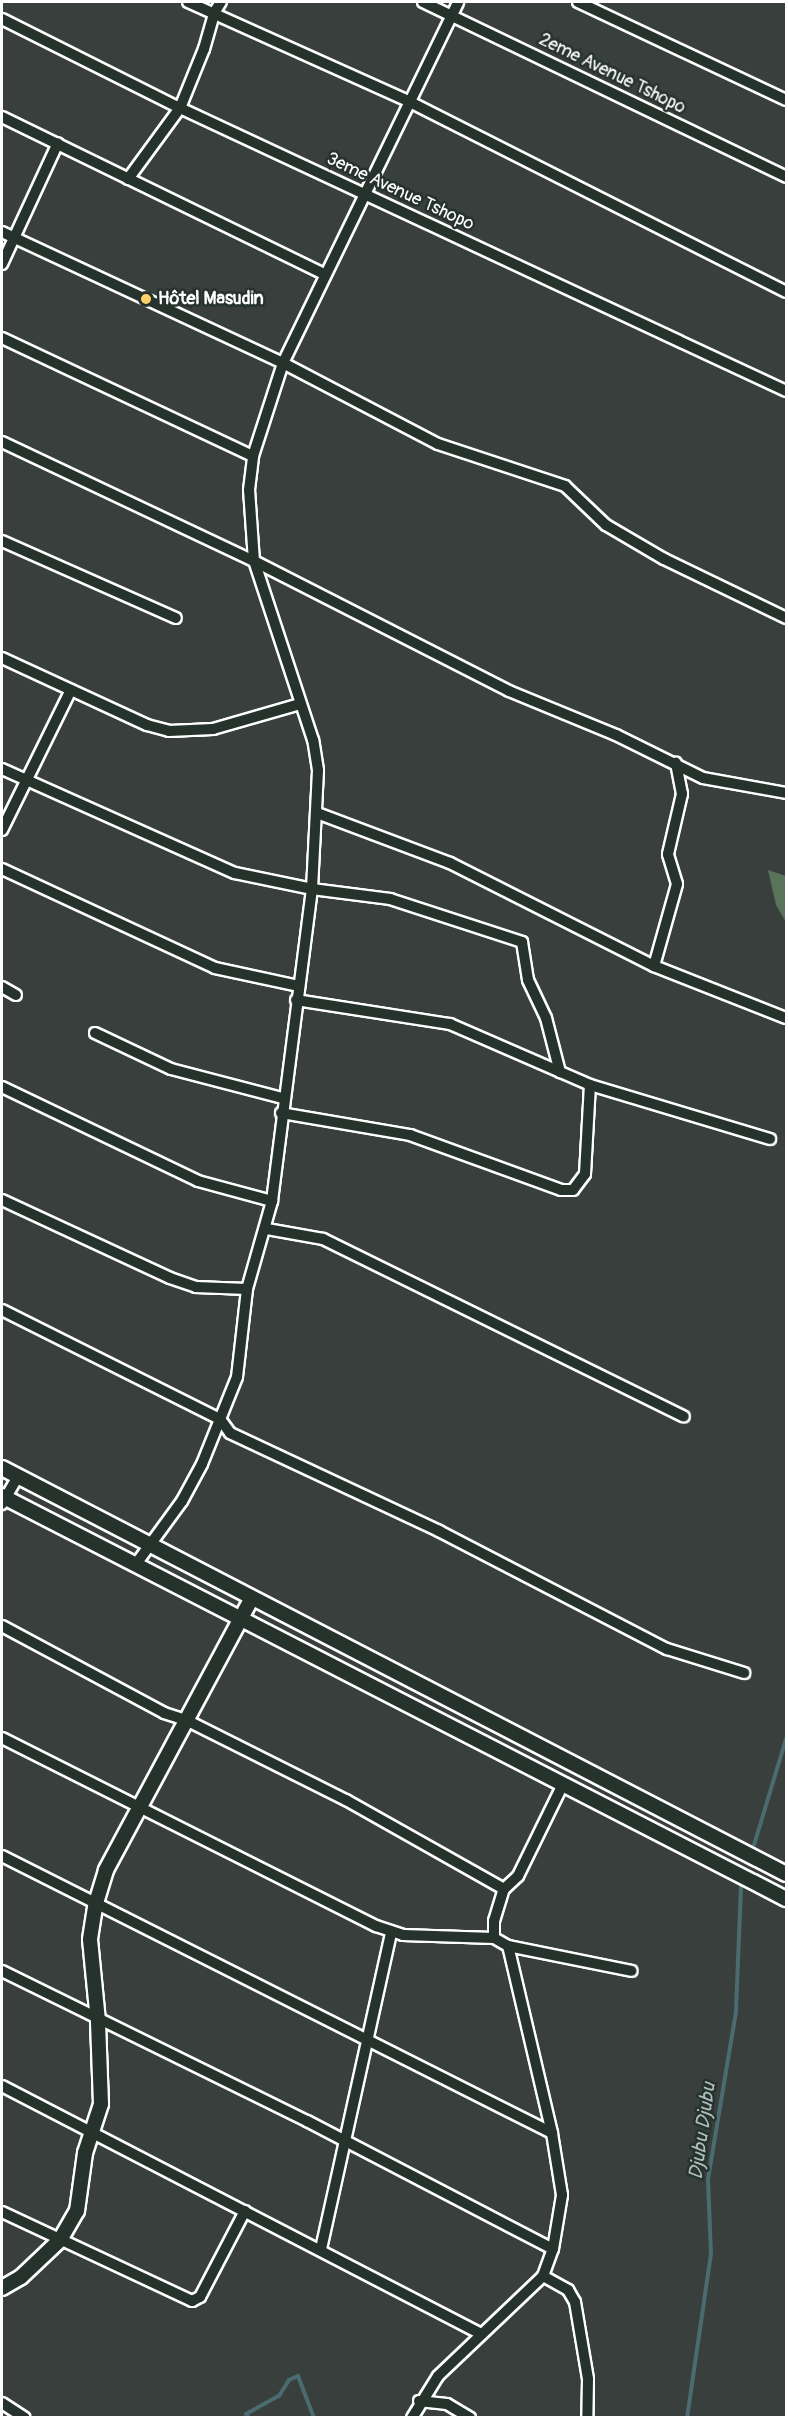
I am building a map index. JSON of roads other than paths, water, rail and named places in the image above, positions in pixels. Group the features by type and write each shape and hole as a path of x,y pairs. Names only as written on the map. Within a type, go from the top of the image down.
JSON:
{"street":[{"path":"188,2 410,102 786,292"},
{"path":"128,178 180,108 204,49 214,13 221,2"},
{"name":"2eme Avenue Tshopo","path":"423,2 786,177"},
{"path":"136,1564 148,1543 182,1501 237,1377 247,1289 267,1229 272,1202 282,1098 312,889 318,770 300,704 254,561 250,512 253,456 283,363 458,2"},
{"path":"578,2 786,100"},
{"name":"3eme Avenue Tshopo","path":"2,19 180,108 786,391"},
{"path":"2,117 326,275"},
{"path":"2,264 58,143"},
{"path":"2,232 283,363 438,444 565,486 606,525 664,559 786,618"},
{"path":"2,338 253,456"},
{"path":"2,442 254,561 508,690 676,763 703,778 786,793"},
{"path":"2,541 176,618"},
{"path":"2,658 169,731 213,729 300,704"},
{"path":"2,830 71,690"},
{"path":"654,966 677,884 668,854 682,794 676,763"},
{"path":"2,769 214,866 312,889 390,899 522,942 528,980 546,1018 560,1071"},
{"path":"317,813 450,863 654,966 786,1018"},
{"path":"2,869 215,968 298,986"},
{"path":"2,987 16,995"},
{"path":"297,1000 450,1024 590,1085 770,1139"},
{"path":"95,1033 171,1069 282,1098"},
{"path":"281,1113 410,1135 561,1190 573,1190 585,1174 590,1085"},
{"path":"2,1087 198,1181 272,1202"},
{"path":"2,1200 170,1278 196,1287 247,1289"},
{"path":"267,1229 322,1239 684,1417"},
{"path":"2,1310 220,1419 230,1433 439,1531 667,1649 744,1673"},
{"path":"2,1468 148,1543 251,1600 786,1874"},
{"path":"18,1476 3,1499 136,1564 562,1786 786,1899"},
{"path":"2,2288 21,2277 60,2240 77,2211 85,2153 94,2132 101,2104 98,2021 90,1939 96,1903 106,1870 251,1600"},
{"path":"2,1626 154,1708 186,1720 346,1800 504,1889"},
{"path":"2,1738 138,1808 391,1932 494,1938 508,1946 632,1971"},
{"path":"494,1938 494,1921 504,1889 518,1876 562,1786"},
{"path":"734,1872 744,1852"},
{"path":"2,1856 369,2037 552,2133"},
{"path":"321,2249 391,1932"},
{"path":"412,2418 419,2401 438,2376 543,2276 554,2249 562,2195 552,2133 508,1946"},
{"path":"2,1971 98,2021 345,2140 554,2249"},
{"path":"2,2086 321,2249 481,2334"},
{"path":"2,2211 192,2301 200,2297 245,2211"},
{"path":"543,2276 567,2290 575,2302 588,2379 587,2418"},
{"path":"419,2401 447,2404 470,2418"},
{"path":"2,2403 26,2418"}],"waterway":[{"name":"Djubu Djubu","path":"754,1845 786,1739"},
{"name":"Djubu Djubu","path":"687,2418 711,2254 708,2179 736,2011 741,1884"},
{"path":"249,2418 246,2414 279,2396 289,2380 298,2376 314,2418"}],"place":[{"name":"Hôtel Masudin","path":"146,299"}]}
